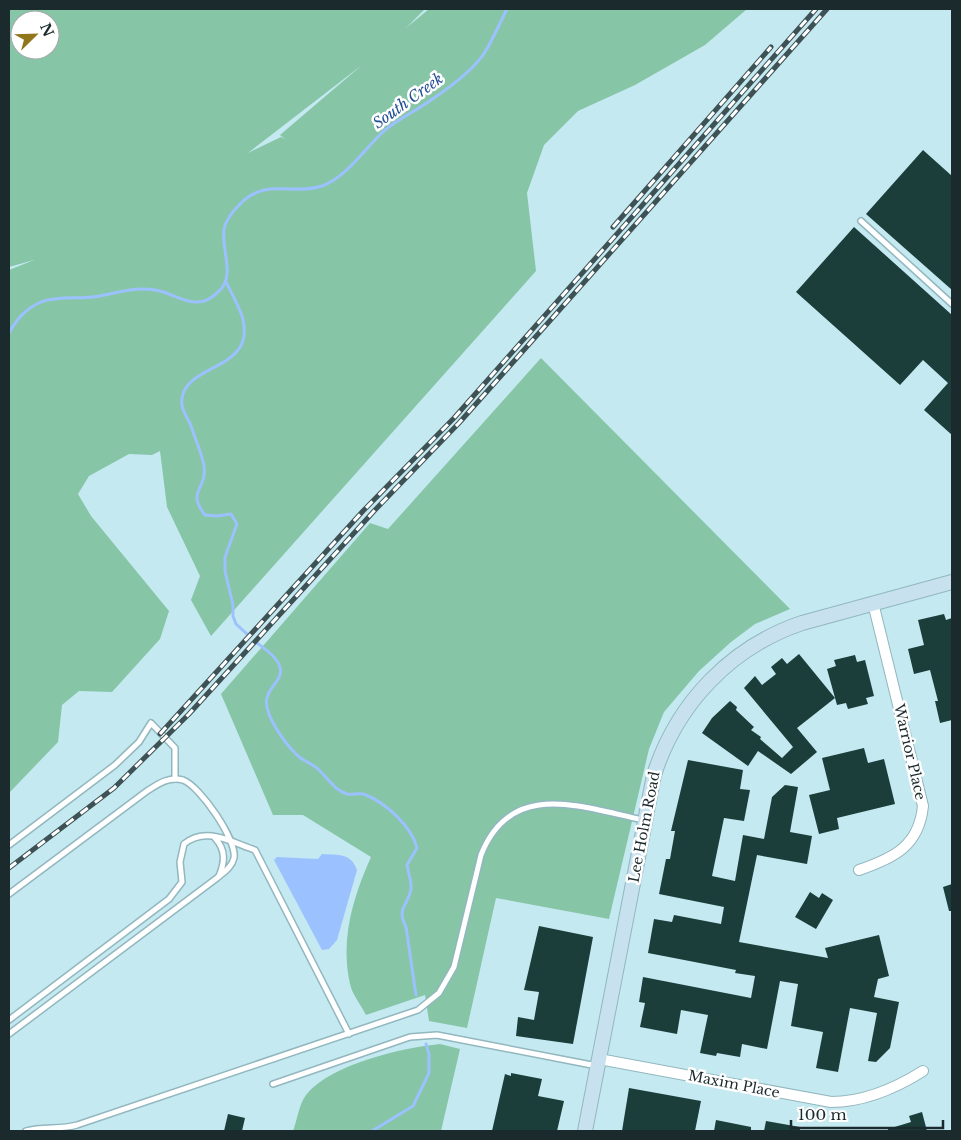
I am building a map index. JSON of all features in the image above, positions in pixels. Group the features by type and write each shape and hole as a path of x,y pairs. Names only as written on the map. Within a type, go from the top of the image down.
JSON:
{"street":[{"name":"Lee Holm Road","path":"585,1131 658,760 689,705 716,674 744,651 779,631 952,582"},
{"name":"Warrior Place","path":"859,870 884,862 904,847 918,831 922,806 873,603"},
{"name":"Maxim Place","path":"598,1063 831,1102 857,1099 895,1088 923,1071"}],"lane":[{"path":"861,221 952,304"},
{"path":"9,845 115,765 139,742 151,723 175,748 175,779"},
{"path":"9,894 147,790 158,783 175,779 181,779 194,787 233,843 234,858 231,865 217,878 9,1034"},
{"path":"26,1131 40,1128 66,1128 77,1125 405,1016 430,1003 439,994 454,968 481,855 487,839 498,824 512,813 539,804 551,804 645,820"},
{"path":"9,1020 169,899 182,882 181,852 184,844 200,834 255,850 349,1034"},
{"path":"208,835 215,838 223,851 223,867 217,878"},
{"path":"273,1084 424,1035 437,1035 598,1063"}],"green space":[{"path":"9,9 425,9 406,28 429,9 747,9 705,45 635,85 578,111 544,145 527,193 536,271 211,636 191,600 200,576 167,507 160,451 152,455 129,454 89,476 78,494 91,516 169,611 160,639 112,692 79,691 62,705 58,742 9,793 9,270 34,260 9,267","holes":["362,65 280,135 285,139 281,137 248,153"]},
{"path":"541,358 790,609 755,624 731,642 699,671 664,712 649,749 609,919 496,898 467,1028 429,1021 425,995 366,1015 351,988 347,968 347,951 350,919 354,903 371,857 303,815 273,815 221,694 370,523 388,529"},
{"path":"440,1044 460,1049 441,1131 293,1131 306,1095 317,1084 332,1075 368,1059 406,1049"}],"water":[{"path":"322,854 344,856 351,860 357,870 337,940 329,949 322,950 274,860 277,857 318,859"}],"building":[{"path":"923,150 952,176 952,290 866,214"},
{"path":"854,227 952,315 952,435 924,410 948,383 923,360 900,385 796,292"},
{"path":"944,614 946,620 952,618 952,720 940,723 935,701 938,701 930,670 914,674 908,649 924,645 918,620"},
{"path":"799,654 835,698 797,728 817,752 791,774 758,751 748,766 702,733 712,718 730,701 737,707 736,710 754,727 751,730 761,737 760,739 782,758 793,747 744,688 755,676 762,685 776,674 771,667 782,658 787,664"},
{"path":"855,655 857,662 865,660 874,696 866,698 868,704 848,709 846,703 837,705 827,669 836,666 834,660"},
{"path":"864,748 868,763 884,759 895,804 837,818 839,829 819,834 809,795 830,790 822,758"},
{"path":"688,760 743,770 740,789 750,790 744,821 724,818 712,876 735,881 743,835 764,839 772,797 785,785 798,787 790,832 812,836 807,864 757,855 739,942 828,958 825,948 879,935 889,976 878,979 874,997 899,1002 890,1048 876,1062 868,1061 877,1013 850,1008 838,1072 816,1068 823,1032 791,1026 798,984 780,981 767,1049 742,1044 740,1057 717,1053 716,1056 700,1053 708,1015 681,1010 677,1034 640,1027 645,1003 639,1002 643,977 751,998 755,976 735,973 736,970 648,953 654,919 672,922 674,915 721,924 724,907 659,894 666,859 670,859 675,831 671,831"},
{"path":"952,884 952,911 949,911 943,887"},
{"path":"810,892 819,898 822,893 833,900 816,929 795,917"},
{"path":"539,926 593,937 573,1044 516,1036 518,1017 534,1020 539,992 524,990"},
{"path":"511,1073 542,1079 538,1096 564,1101 557,1131 492,1131 505,1074 511,1076"},
{"path":"629,1088 701,1101 695,1131 622,1131"},
{"path":"922,1112 927,1131 888,1131 888,1129 911,1122 909,1116"},
{"path":"228,1114 245,1118 242,1131 224,1131"},
{"path":"716,1120 751,1127 751,1131 714,1131"},
{"path":"766,1121 800,1127 800,1131 764,1131"}],"waterway":[{"name":"South Creek","path":"9,333 26,311 41,302 53,299 93,297 143,289 160,291 192,302 209,299 223,287 226,279 227,264 224,229 226,222 240,204 260,191 270,189 311,189 331,182 340,176 384,131 445,90 474,66 488,47 507,9"},
{"path":"226,282 241,313 244,332 241,346 232,356 196,378 187,386 182,402 183,410 190,423 204,466 203,481 197,495 200,507 205,515 231,514 237,524 225,557 225,571 233,605 233,616 236,624 247,634"},
{"path":"257,643 273,656 279,665 280,675 268,695 267,705 268,712 286,743 298,756 316,767 338,790 347,794 364,794 390,810 404,824 414,840 417,848 407,865 411,889 402,915 406,927 416,995"},
{"path":"372,1131 413,1106 429,1073 429,1054 426,1044"}],"railway":[{"path":"160,734 363,511 454,418 816,9"},
{"path":"9,868 114,788 189,714 375,510 459,423 827,9"},
{"path":"613,227 771,47"}]}
